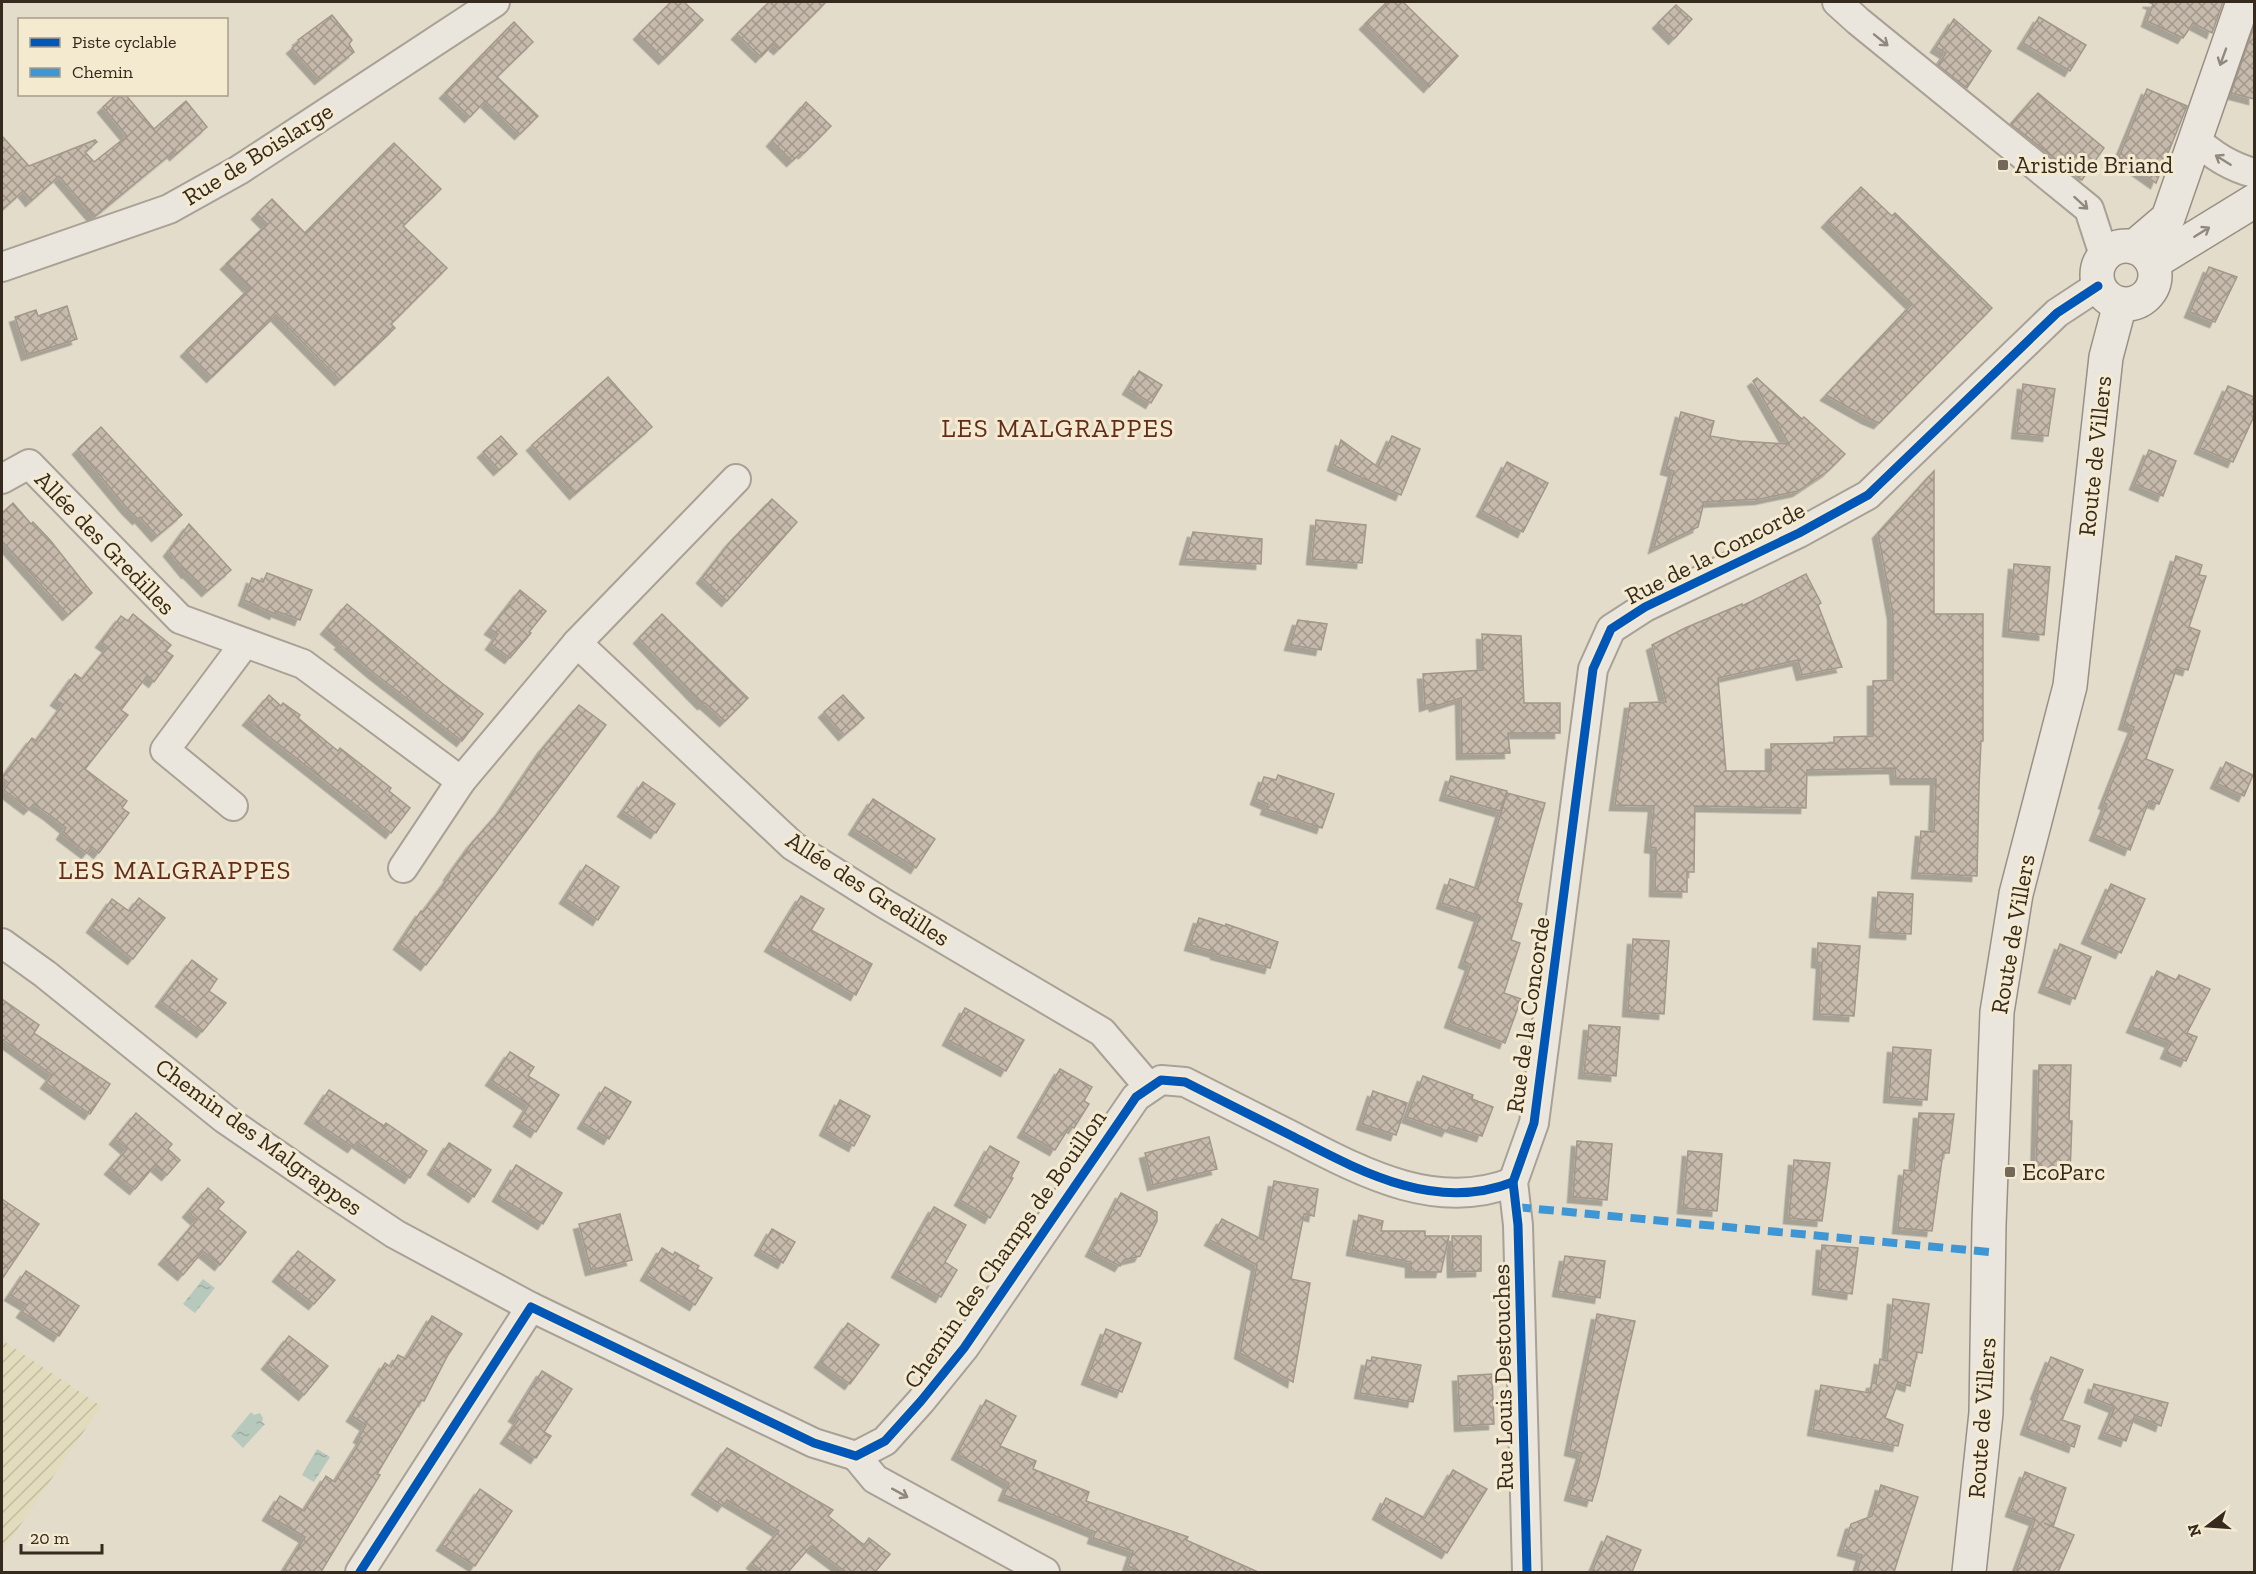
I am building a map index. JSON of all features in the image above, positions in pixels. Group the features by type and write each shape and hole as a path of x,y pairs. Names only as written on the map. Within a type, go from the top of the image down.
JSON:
{"main road":[{"path":"2122,271 2168,218 2243,2"},
{"path":"2122,271 2254,201"},
{"name":"Route de Villers","path":"1969,1572 1986,1413 1989,1225 1997,1012 2016,894 2070,686 2106,357 2122,271"}],"street":[{"name":"Rue de Boislarge","path":"2,267 169,209 239,170 495,2"},
{"path":"1837,2 2089,209 2122,271"},
{"path":"2195,139 2207,150 2236,168 2254,173"},
{"name":"Rue de la Concorde","path":"1513,1182 1534,1124 1593,669 1611,629 1669,594 1799,533 1868,495 2057,313 2122,271"},
{"name":"Allée des Gredilles","path":"2,479 29,464 180,619 303,664 461,781"},
{"path":"403,868 461,781 577,642 736,479"},
{"name":"Allée des Gredilles","path":"577,642 793,846 885,904 1102,1032 1149,1087"},
{"path":"233,806 165,750 245,643"},
{"name":"Chemin des Malgrappes","path":"2,943 45,974 225,1119 395,1234 531,1307"},
{"path":"1149,1087 1161,1080 1185,1082 1364,1173 1428,1191 1465,1192 1499,1187 1513,1182"},
{"name":"Chemin des Champs de Bouillon","path":"856,1456 885,1440 921,1401 964,1348 1136,1097 1149,1087"},
{"name":"Rue Louis Destouches","path":"1513,1182 1518,1225 1527,1572"},
{"path":"360,1572 531,1307 813,1443 856,1456 875,1479 1045,1572"}],"shaded area":[{"path":"2,1340 101,1406 2,1552"}],"water":[{"path":"203,1279 215,1288 195,1313 183,1304"},
{"path":"251,1412 254,1415 260,1413 263,1418 262,1422 265,1424 243,1448 231,1436"},
{"path":"317,1449 330,1457 314,1482 302,1475"}],"building":[{"path":"671,2 684,2 703,20 664,59 639,34"},
{"path":"769,2 826,2 779,49 773,44 761,57 737,34"},
{"path":"1387,2 1403,2 1458,56 1429,87 1365,24"},
{"path":"2148,2 2223,2 2212,33 2193,23 2183,38 2147,21 2153,4"},
{"path":"1676,5 1692,19 1674,39 1658,23"},
{"path":"332,15 352,40 349,44 354,52 320,79 292,48 299,42 298,40"},
{"path":"2039,17 2086,45 2070,71 2023,43"},
{"path":"1954,19 1991,51 1967,88 1938,65 1946,53 1936,47"},
{"path":"514,22 533,42 497,77 538,116 520,134 485,101 470,117 445,93"},
{"path":"2254,26 2254,99 2231,93"},
{"path":"2147,89 2187,106 2156,183 2119,157"},
{"path":"2038,93 2104,148 2082,180 2011,124"},
{"path":"115,96 127,96 154,129 186,101 207,127 175,155 173,152 94,217 59,176 31,201 23,191 2,210 2,136 29,166 95,140 97,142 85,152 94,162 127,136 103,107"},
{"path":"806,102 831,126 804,153 802,152 792,161 772,141"},
{"path":"394,143 441,189 403,226 447,268 391,324 395,328 340,380 276,315 212,377 186,351 250,288 226,264 267,224 257,214 272,199 305,233"},
{"path":"1861,187 1892,216 1895,213 1992,308 1879,423 1826,395 1912,304 1827,222"},
{"path":"2209,267 2237,277 2215,322 2190,312"},
{"path":"67,306 77,339 27,355 15,317 36,310 38,316"},
{"path":"1139,371 1162,385 1151,403 1128,389"},
{"path":"608,377 652,427 575,494 532,445"},
{"path":"1757,378 1845,454 1828,471 1798,491 1760,499 1704,502 1698,527 1654,548 1674,471 1666,469 1681,412 1714,421 1710,436 1740,441 1789,444 1753,381"},
{"path":"2023,384 2055,389 2048,436 2017,433"},
{"path":"2228,386 2254,397 2254,416 2233,462 2200,448"},
{"path":"101,427 182,515 157,536 140,517 138,519 127,508 78,449"},
{"path":"501,436 517,454 499,470 483,452"},
{"path":"1392,436 1420,449 1401,495 1333,465 1341,440 1378,467"},
{"path":"2149,450 2176,461 2163,496 2135,484"},
{"path":"1507,462 1548,483 1523,532 1482,511"},
{"path":"1934,471 1934,614 1983,614 1983,741 1981,741 1977,876 1917,873 1921,831 1934,832 1936,779 1896,779 1895,768 1807,770 1806,808 1695,806 1694,872 1687,872 1687,892 1655,891 1656,848 1650,847 1654,806 1615,805 1630,703 1666,702 1652,645 1685,628 1742,604 1742,606 1806,574 1821,603 1818,605 1842,667 1802,675 1798,660 1718,678 1726,771 1771,771 1771,744 1834,743 1834,737 1873,736 1873,681 1893,680 1893,614 1878,533"},
{"path":"772,499 797,522 727,601 702,578 731,541"},
{"path":"13,503 31,524 33,522 50,540 92,593 68,615 2,541 2,513"},
{"path":"1316,520 1366,525 1362,563 1312,559"},
{"path":"189,524 231,570 207,591 187,573 169,551"},
{"path":"1193,532 1262,539 1261,564 1185,559"},
{"path":"2176,556 2202,565 2199,575 2206,576 2189,627 2200,631 2188,670 2177,667 2146,759 2173,770 2159,804 2149,801 2130,850 2095,835 2107,804 2104,803 2134,727 2124,724"},
{"path":"2014,564 2050,567 2044,635 2008,631"},
{"path":"267,573 312,590 300,620 276,611 275,614 244,600 252,578 263,582"},
{"path":"520,590 546,611 510,658 491,644 498,634 490,629"},
{"path":"347,604 443,684 483,714 462,741 374,673 326,629"},
{"path":"133,614 171,645 166,651 173,656 154,682 147,676 121,710 128,715 85,769 127,801 122,808 129,813 99,853 92,847 87,853 62,834 66,828 50,815 34,804 29,809 4,790 9,783 2,778 32,738 36,741 63,705 56,700 75,674 82,679 108,647 101,642 121,616 128,621"},
{"path":"662,614 748,698 725,721 705,703 703,704 639,638"},
{"path":"1298,620 1327,624 1321,650 1290,645"},
{"path":"1482,634 1521,636 1524,703 1560,703 1560,733 1508,733 1510,753 1462,754 1461,698 1435,706 1434,703 1425,706 1423,674 1483,670"},
{"path":"269,695 281,706 283,703 300,715 298,718 338,751 340,748 391,788 389,791 410,808 391,833 248,720"},
{"path":"843,695 864,718 844,735 824,712"},
{"path":"579,705 606,725 426,965 399,944 472,843 501,810 543,748"},
{"path":"2226,762 2253,775 2244,796 2216,783"},
{"path":"1278,775 1334,794 1322,828 1266,809 1268,804 1256,799 1264,777 1276,780"},
{"path":"1451,776 1507,791 1500,811 1445,795"},
{"path":"643,782 675,804 656,833 623,811"},
{"path":"1507,793 1545,803 1517,902 1522,904 1511,940 1520,943 1504,993 1521,999 1505,1043 1450,1022 1471,965 1464,962 1480,916 1442,903 1450,879 1478,889"},
{"path":"873,799 935,839 916,868 854,829"},
{"path":"586,865 619,887 598,920 565,898"},
{"path":"2111,884 2145,899 2121,953 2087,938"},
{"path":"1878,892 1913,894 1911,934 1875,932"},
{"path":"801,896 824,909 811,930 872,964 856,995 770,946"},
{"path":"139,898 165,918 133,959 92,927 112,899 129,911"},
{"path":"1199,918 1225,926 1226,924 1278,942 1270,968 1190,945"},
{"path":"1633,939 1669,941 1664,1014 1628,1011"},
{"path":"1818,943 1860,946 1854,1016 1819,1014 1822,963 1817,962"},
{"path":"2060,944 2091,957 2075,999 2044,987"},
{"path":"192,960 217,979 209,991 226,1003 202,1032 161,1001"},
{"path":"2157,971 2176,980 2179,975 2210,989 2187,1033 2197,1037 2186,1061 2166,1053 2171,1042 2132,1027"},
{"path":"2,999 39,1025 34,1033 110,1084 90,1114 46,1083 52,1075 2,1039"},
{"path":"965,1008 1024,1040 1006,1071 948,1040"},
{"path":"1589,1025 1620,1027 1616,1076 1584,1073"},
{"path":"1893,1047 1931,1050 1927,1100 1889,1097"},
{"path":"510,1052 534,1067 528,1076 559,1095 536,1132 519,1121 529,1105 491,1080"},
{"path":"2039,1065 2071,1065 2070,1174 2036,1174"},
{"path":"1060,1069 1092,1087 1084,1101 1089,1104 1074,1128 1070,1126 1055,1150 1023,1132"},
{"path":"1423,1076 1473,1095 1472,1099 1493,1107 1482,1136 1450,1126 1447,1131 1407,1117"},
{"path":"605,1087 631,1102 609,1139 583,1123"},
{"path":"329,1090 384,1126 386,1123 427,1151 410,1178 357,1142 353,1147 310,1118"},
{"path":"1373,1091 1407,1103 1396,1135 1362,1124"},
{"path":"840,1100 870,1116 854,1146 825,1130"},
{"path":"136,1113 172,1144 168,1149 180,1160 167,1175 155,1165 135,1189 110,1169 127,1149 115,1139"},
{"path":"1919,1113 1954,1114 1949,1153 1943,1153 1932,1231 1898,1228 1904,1170 1914,1171"},
{"path":"1209,1137 1217,1169 1153,1185 1145,1153"},
{"path":"1577,1141 1612,1144 1607,1200 1573,1197"},
{"path":"449,1143 491,1170 474,1197 433,1169"},
{"path":"990,1146 1019,1162 1011,1177 1013,1178 990,1218 960,1200"},
{"path":"1688,1151 1722,1154 1717,1211 1683,1208"},
{"path":"1794,1160 1830,1163 1822,1221 1789,1218"},
{"path":"516,1165 562,1193 543,1224 498,1196"},
{"path":"1274,1181 1318,1189 1314,1216 1304,1214 1291,1279 1310,1283 1293,1382 1240,1353 1257,1265 1210,1240 1222,1219 1263,1240"},
{"path":"208,1188 224,1202 218,1209 246,1232 220,1265 203,1251 183,1275 164,1259 197,1220 188,1212"},
{"path":"1121,1193 1157,1212 1157,1221 1140,1256 1124,1260 1120,1266 1091,1251"},
{"path":"2,1199 39,1224 2,1279"},
{"path":"934,1207 966,1225 945,1262 957,1270 941,1297 897,1272"},
{"path":"620,1214 632,1260 591,1270 579,1224"},
{"path":"1359,1215 1383,1221 1381,1231 1425,1231 1425,1236 1449,1236 1441,1272 1411,1272 1411,1262 1352,1250"},
{"path":"772,1229 795,1242 783,1263 760,1250"},
{"path":"1452,1236 1481,1236 1481,1271 1453,1272"},
{"path":"1822,1245 1858,1248 1852,1294 1818,1289"},
{"path":"662,1248 673,1255 675,1252 699,1266 697,1269 712,1278 695,1305 646,1275"},
{"path":"298,1251 335,1280 314,1304 278,1276"},
{"path":"1565,1256 1605,1261 1600,1298 1558,1291"},
{"path":"26,1271 79,1306 59,1336 22,1312 27,1305 10,1295"},
{"path":"1893,1299 1929,1304 1922,1353 1917,1352 1910,1386 1898,1382 1885,1418 1903,1425 1898,1446 1813,1430 1821,1385 1870,1393 1872,1383 1876,1383 1880,1359 1887,1361"},
{"path":"1597,1314 1635,1321 1592,1501 1570,1495 1582,1453 1570,1450"},
{"path":"432,1316 462,1334 448,1355 424,1401 421,1400 377,1474 380,1475 321,1572 283,1572 305,1537 268,1515 280,1496 304,1511 326,1476 335,1482 362,1439 359,1437 366,1425 352,1416 385,1363 391,1367 398,1355 406,1359"},
{"path":"848,1323 879,1345 850,1384 820,1362"},
{"path":"1106,1329 1141,1343 1122,1392 1087,1379"},
{"path":"289,1336 328,1366 304,1395 267,1364"},
{"path":"1372,1357 1421,1365 1413,1402 1360,1393 1367,1360 1371,1361"},
{"path":"2051,1357 2083,1370 2062,1420 2080,1426 2074,1447 2026,1429 2038,1395 2036,1394"},
{"path":"542,1371 572,1389 544,1432 551,1436 536,1458 506,1438 519,1419 514,1416"},
{"path":"1492,1374 1494,1424 1460,1426 1458,1376"},
{"path":"2094,1384 2168,1403 2161,1426 2135,1415 2126,1441 2104,1433 2115,1407 2090,1397"},
{"path":"986,1400 1016,1416 1000,1446 1036,1461 1033,1469 1089,1492 1086,1501 1188,1537 1186,1540 1258,1572 1141,1572 1128,1566 1133,1551 1093,1538 1095,1532 1004,1495 1009,1483 957,1454"},
{"path":"727,1448 833,1510 828,1516 864,1545 869,1538 890,1554 875,1572 846,1572 811,1546 788,1572 763,1572 752,1563 779,1531 727,1500 723,1506 697,1489"},
{"path":"1453,1470 1487,1489 1447,1553 1378,1514 1386,1498 1425,1518"},
{"path":"2025,1472 2066,1488 2053,1527 2074,1535 2058,1572 2016,1572 2035,1520 2011,1511"},
{"path":"1881,1485 1918,1497 1894,1572 1857,1572 1862,1555 1843,1550 1851,1524 1872,1516"},
{"path":"480,1489 512,1511 475,1566 442,1545"},
{"path":"1607,1536 1641,1550 1632,1572 1592,1572"}],"marked path":[{"path":"1516,1207 1989,1252"}],"cycle path":[{"path":"1527,1572 1518,1225 1513,1182 1534,1123 1593,669 1611,629 1645,607 1799,533 1868,495 2057,313 2098,286"},
{"path":"360,1572 531,1307 814,1443 856,1456 885,1441 964,1348 1136,1097 1161,1080 1185,1082 1344,1162 1399,1184 1455,1193 1484,1190 1513,1182"}],"place":[{"name":"Aristide Briand","path":"2003,165"},
{"name":"EcoParc","path":"2010,1172"}],"district":[{"name":"LES MALGRAPPES","path":"1058,428"},
{"name":"LES MALGRAPPES","path":"175,870"}]}
